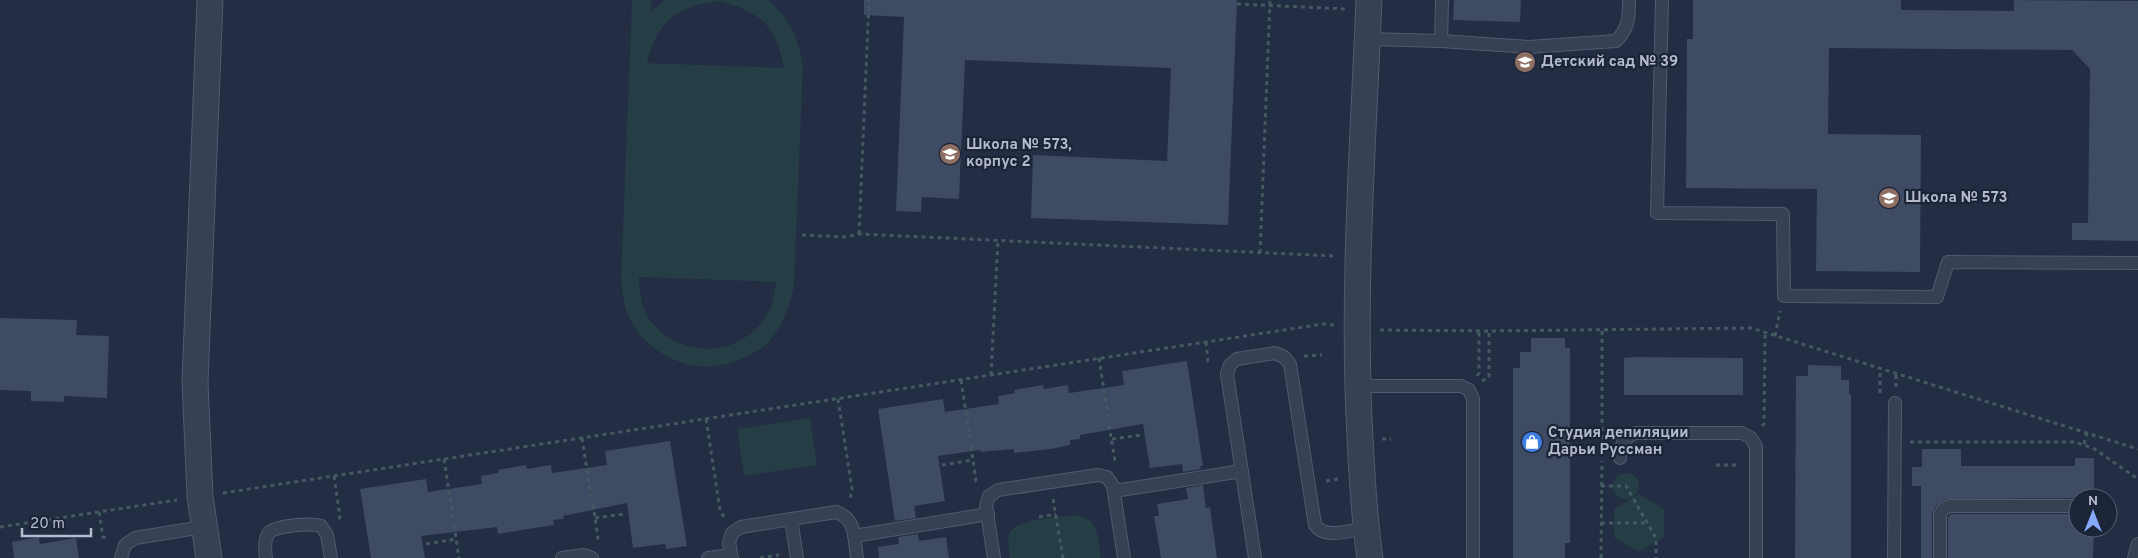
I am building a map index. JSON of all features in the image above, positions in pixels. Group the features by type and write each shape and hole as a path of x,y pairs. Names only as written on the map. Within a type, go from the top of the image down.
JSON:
{"street":[{"path":"208,558 203,527 195,382 210,0"},
{"path":"1369,5 1358,257 1357,386 1365,528 1370,558"}],"lane":[{"path":"1441,41 1442,0"},
{"path":"1368,38 1530,47 1616,41 1624,33 1629,20 1629,0"},
{"path":"1662,0 1657,213 1783,214 1784,296 1937,297 1948,262 2138,262"},
{"path":"1255,558 1227,374 1230,364 1237,359 1275,354 1284,356 1290,364 1315,525 1319,531 1327,534 1365,528"},
{"path":"1357,386 1461,386 1470,390 1473,399 1473,558"},
{"path":"1894,558 1895,403"},
{"path":"1620,458 1620,447 1625,438 1634,433 1742,433 1751,438 1756,447 1756,558"},
{"path":"1114,491 1242,471"},
{"path":"994,558 986,506 989,496 998,490 1007,488 1098,474 1107,477 1113,486 1124,558"},
{"path":"1940,558 1940,515 1943,509 1949,506 2068,506"},
{"path":"708,558 731,556 729,543 732,533 741,527 836,512 846,516 852,524 857,558"},
{"path":"854,536 988,514"},
{"path":"791,519 797,558"},
{"path":"266,558 267,535 272,529 312,523 322,526 327,535 331,558"},
{"path":"121,558 125,545 135,538 203,527"},
{"path":"2134,558 2138,544"},
{"path":"562,558 584,555 592,557"}],"path":[{"path":"859,234 868,0"},
{"path":"1260,253 1270,0"},
{"path":"1237,4 1369,5"},
{"path":"802,235 846,237 859,234 1358,257"},
{"path":"991,375 998,240"},
{"path":"1775,336 1784,296"},
{"path":"223,493 1323,324"},
{"path":"1385,330 1489,331 1751,328 2138,449"},
{"path":"1602,329 1602,361"},
{"path":"1470,390 1478,373 1479,331"},
{"path":"1470,390 1489,377 1489,331"},
{"path":"1751,438 1764,424 1765,333"},
{"path":"1099,358 1108,416"},
{"path":"961,380 970,438"},
{"path":"838,399 852,490 846,516"},
{"path":"706,419 720,510 732,533"},
{"path":"1107,477 1115,460 1109,425"},
{"path":"2084,444 2087,433"},
{"path":"1112,439 1141,435"},
{"path":"582,438 591,496"},
{"path":"1382,439 1391,439"},
{"path":"1895,442 2064,442 2084,444 2138,478"},
{"path":"971,446 976,481 989,496"},
{"path":"444,459 453,517"},
{"path":"942,465 973,460"},
{"path":"327,535 340,517 334,476"},
{"path":"1601,486 1626,486 1656,538 1656,558"},
{"path":"1053,496 1062,558"},
{"path":"0,528 162,502"},
{"path":"592,557 598,538 593,504"},
{"path":"99,512 103,537 125,545"},
{"path":"595,518 624,514"},
{"path":"1039,517 1056,514"},
{"path":"1601,523 1647,523"},
{"path":"454,526 459,558"},
{"path":"426,544 456,539"}],"shaded area":[{"path":"632,0 651,0 651,12 665,0 768,0 788,21 795,36 803,64 794,286 781,324 773,337 765,345 734,362 716,366 698,366 680,362 649,344 637,330 627,313 621,279","holes":["718,1 745,10 764,22 776,41 784,68 647,63 656,36 670,18 691,7","639,277 775,282 776,283 770,309 755,330 742,339 728,345 698,348 683,345 670,338 658,329 648,317 642,303"]},
{"path":"810,418 817,465 744,476 737,429"},
{"path":"1626,473 1635,477 1639,486 1635,495 1626,499 1617,495 1613,486 1617,477"},
{"path":"1639,494 1664,509 1664,537 1639,552 1614,537 1614,509"},
{"path":"1076,515 1084,517 1094,525 1101,558 1010,558 1008,537 1013,529 1029,522"}],"building":[{"path":"864,0 1237,0 1228,225 1031,218 1033,155 1167,161 1171,68 965,60 959,199 922,197 921,212 896,211 904,17 864,15"},
{"path":"1454,0 1521,0 1520,22 1453,20"},
{"path":"1693,0 1901,0 1901,10 2014,11 2014,0 2138,1 2138,241 2072,240 2072,223 2088,223 2090,69 2072,50 1829,48 1828,134 1921,135 1920,272 1816,271 1817,189 1686,188 1687,39 1693,39"},
{"path":"0,318 77,320 76,335 109,336 107,398 64,396 64,402 31,401 31,391 0,390"},
{"path":"1531,338 1565,338 1565,348 1570,348 1570,543 1565,543 1565,558 1513,558 1513,368 1520,368 1520,352 1531,352"},
{"path":"1624,358 1743,358 1743,395 1624,395"},
{"path":"1187,361 1203,466 1200,466 1201,469 1183,472 1182,464 1150,468 1143,424 1080,435 1080,439 1070,440 1070,445 1051,449 1014,453 1014,449 981,452 980,450 938,456 945,501 914,506 916,518 895,521 878,409 943,399 945,412 999,404 998,396 1015,393 1014,390 1043,385 1044,389 1068,385 1069,393 1124,385 1122,371"},
{"path":"1808,365 1841,366 1841,380 1849,380 1849,394 1851,394 1851,558 1795,558 1796,376 1808,376"},
{"path":"670,441 687,546 666,549 665,544 633,548 627,503 563,516 564,519 553,520 554,525 498,534 497,527 421,536 425,558 371,558 360,489 426,479 428,492 482,484 481,476 498,473 498,470 526,465 527,469 551,465 552,473 607,465 605,451"},
{"path":"1922,449 1961,449 1961,466 2075,466 2075,458 2094,458 2094,488 2068,488 2068,498 1946,499 1936,505 1932,515 1932,558 1921,558 1921,486 1912,486 1912,467 1922,467"},
{"path":"1203,485 1206,508 1210,507 1217,558 1161,558 1154,516 1159,516 1157,504 1188,499 1186,488"},
{"path":"1951,514 2068,514 2068,538 2094,538 2093,558 1948,558 1948,517"},
{"path":"918,534 919,541 946,537 949,558 879,558 878,547 899,544 898,537"},
{"path":"39,537 40,544 76,538 79,558 14,558 12,542"}],"place":[{"name":"Детский сад № 39","path":"1525,62"},
{"name":"Школа № 573, корпус 2","path":"950,154"},
{"name":"Школа № 573","path":"1889,198"},
{"name":"Студия депиляции Дарьи Руссман","path":"1532,442"}]}
